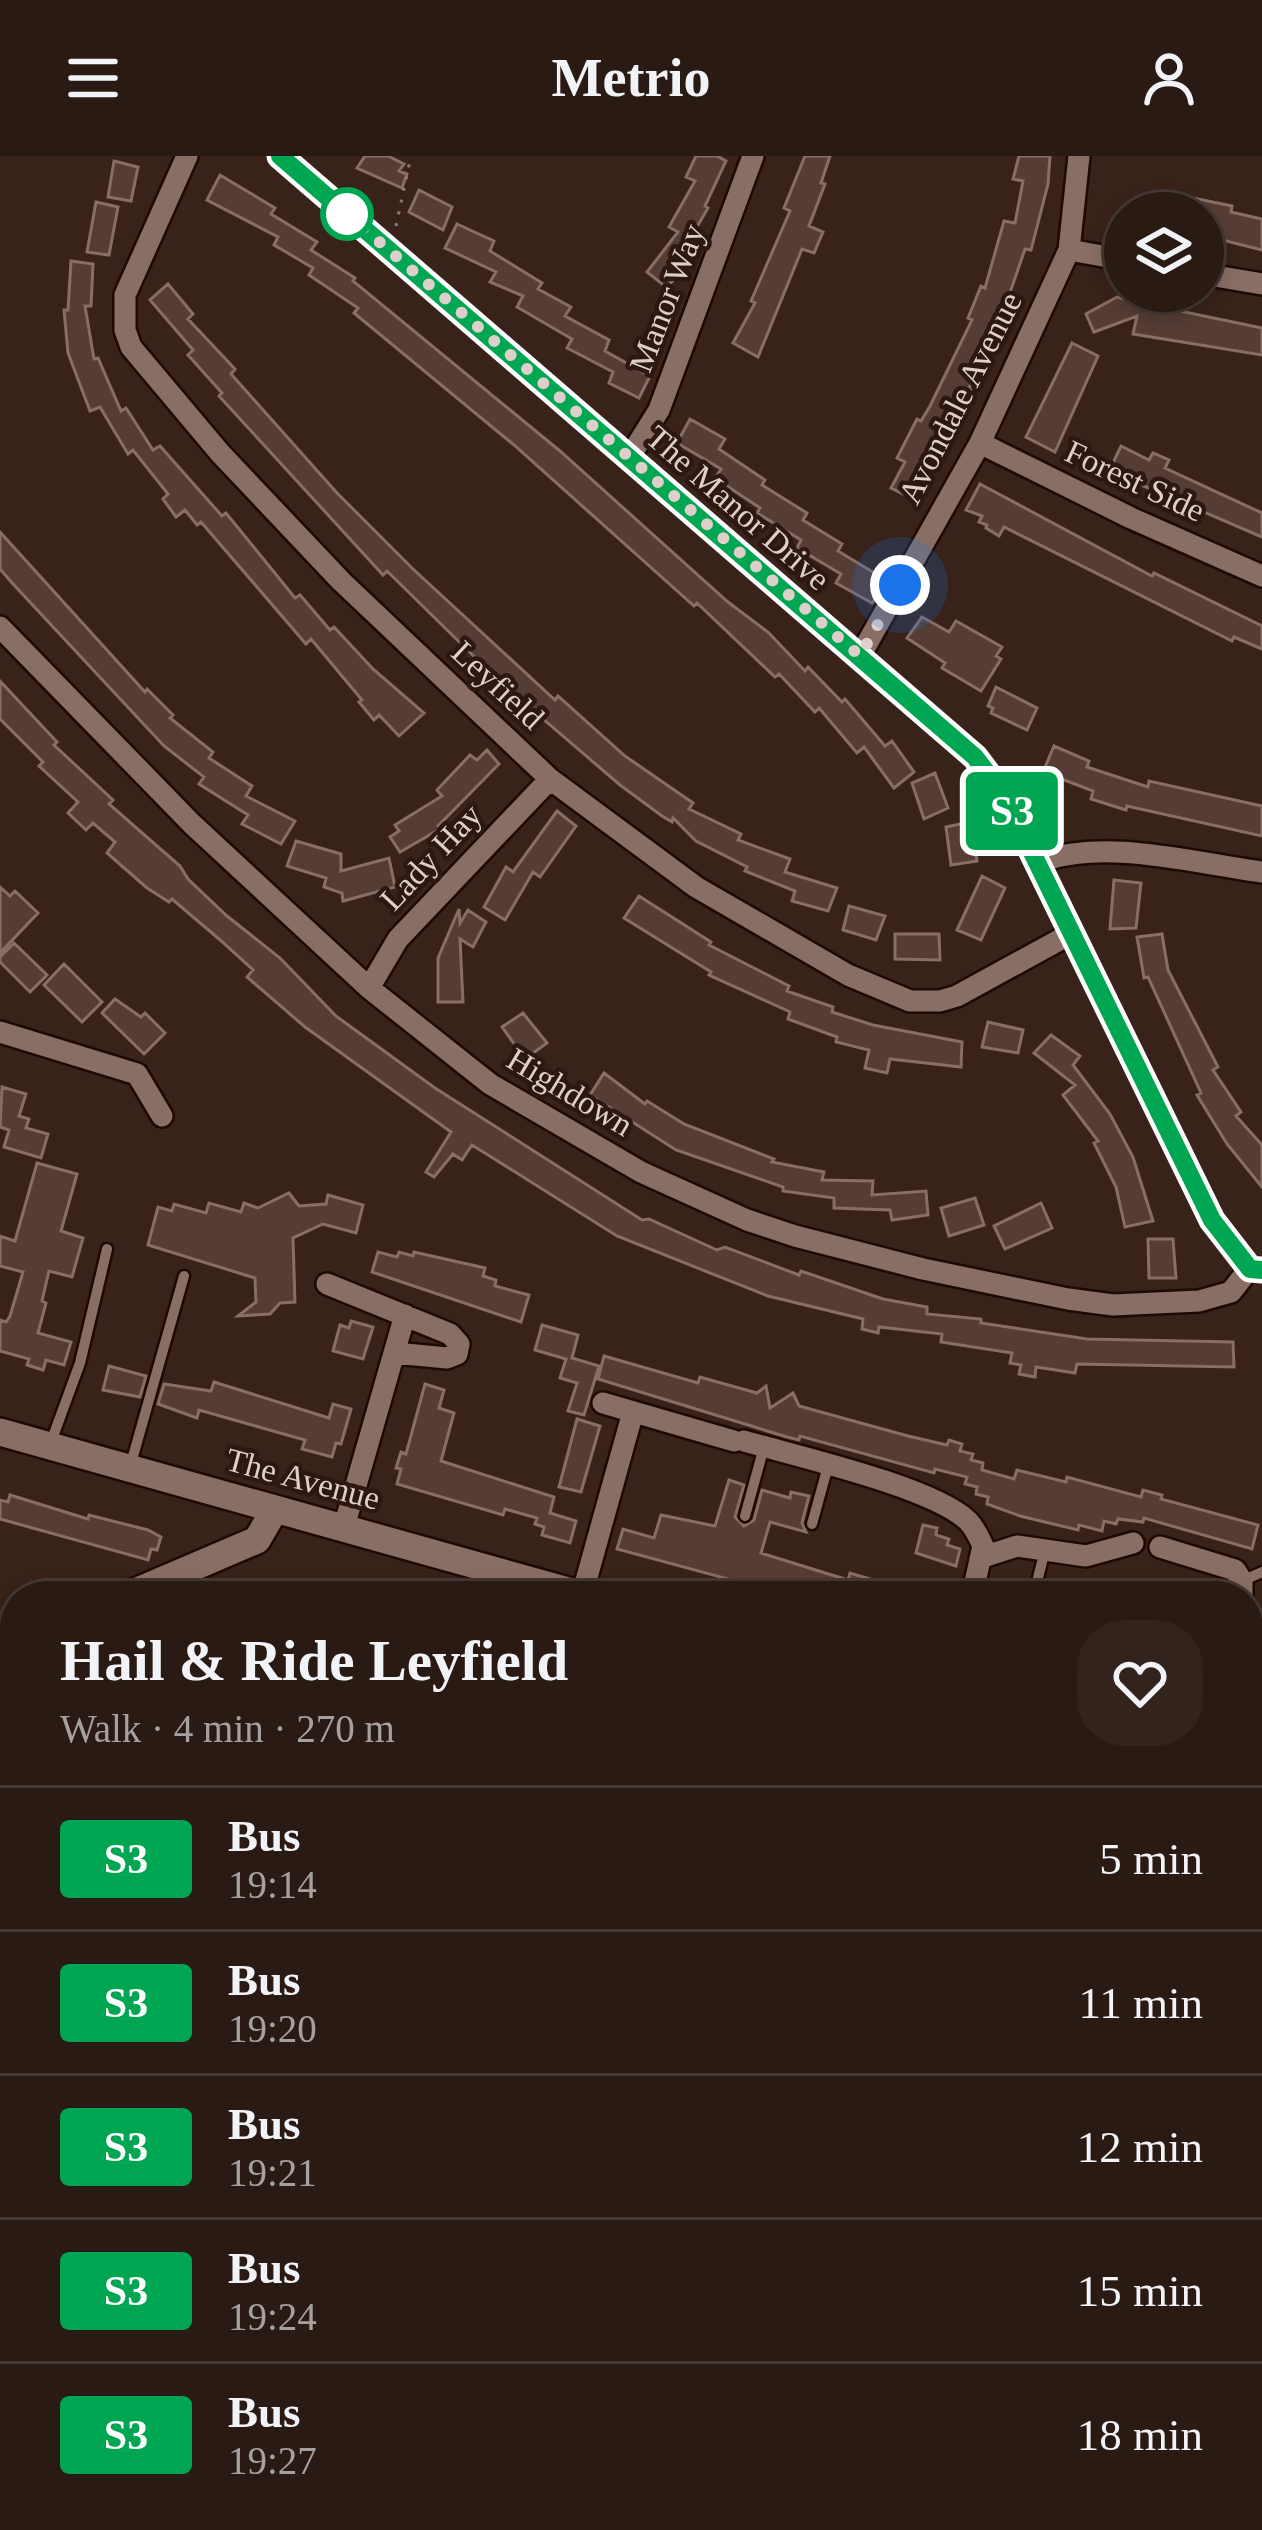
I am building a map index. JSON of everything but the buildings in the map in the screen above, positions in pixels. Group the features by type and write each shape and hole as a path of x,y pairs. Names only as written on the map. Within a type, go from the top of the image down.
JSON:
{"street":[{"name":"Leyfield","path":"187,156 125,295 124,330 131,347 220,453 340,581 550,779 696,887 892,996 925,1003 956,996 1072,933"},
{"name":"The Manor Drive","path":"280,156 860,656 992,776 1212,1220 1256,1270"},
{"name":"Manor Way","path":"629,458 658,410 753,156"},
{"name":"Avondale Avenue","path":"860,656 980,443 1069,250 1079,156"},
{"path":"1069,250 1104,256"},
{"path":"1224,278 1262,284"},
{"name":"Forest Side","path":"980,443 1131,518 1262,575"},
{"name":"Highdown","path":"0,627 192,824 369,988 462,1065 641,1172 747,1220 795,1236 994,1284 1113,1304 1217,1298 1256,1270"},
{"name":"Lady Hay","path":"369,988 398,939 550,779"},
{"path":"1037,863 1078,850 1100,850 1262,872"},
{"path":"0,1032 136,1074 162,1116"},
{"path":"327,1284 458,1339 459,1350 447,1358 395,1353"},
{"path":"344,1527 406,1316"},
{"path":"603,1403 828,1466 956,1511 978,1533 983,1557 976,1581"},
{"path":"588,1581 633,1412"},
{"name":"The Avenue","path":"0,1432 344,1527 513,1581"},
{"path":"162,1581 257,1540 275,1509"},
{"path":"983,1557 1017,1546 1086,1556 1133,1543"},
{"path":"1160,1547 1223,1564 1246,1581"}],"lane":[{"path":"50,1446 80,1364 107,1250"},
{"path":"130,1467 184,1276"},
{"path":"745,1516 747,1443"},
{"path":"812,1524 828,1466"},
{"path":"1037,1581 1045,1550"}],"path":[{"path":"390,251 411,156"}],"bus line":[{"name":"S3","path":"280,156 992,776 1212,1220 1250,1269 1262,1270"}],"route":[{"path":"347,214 860,656 900,585"}]}
